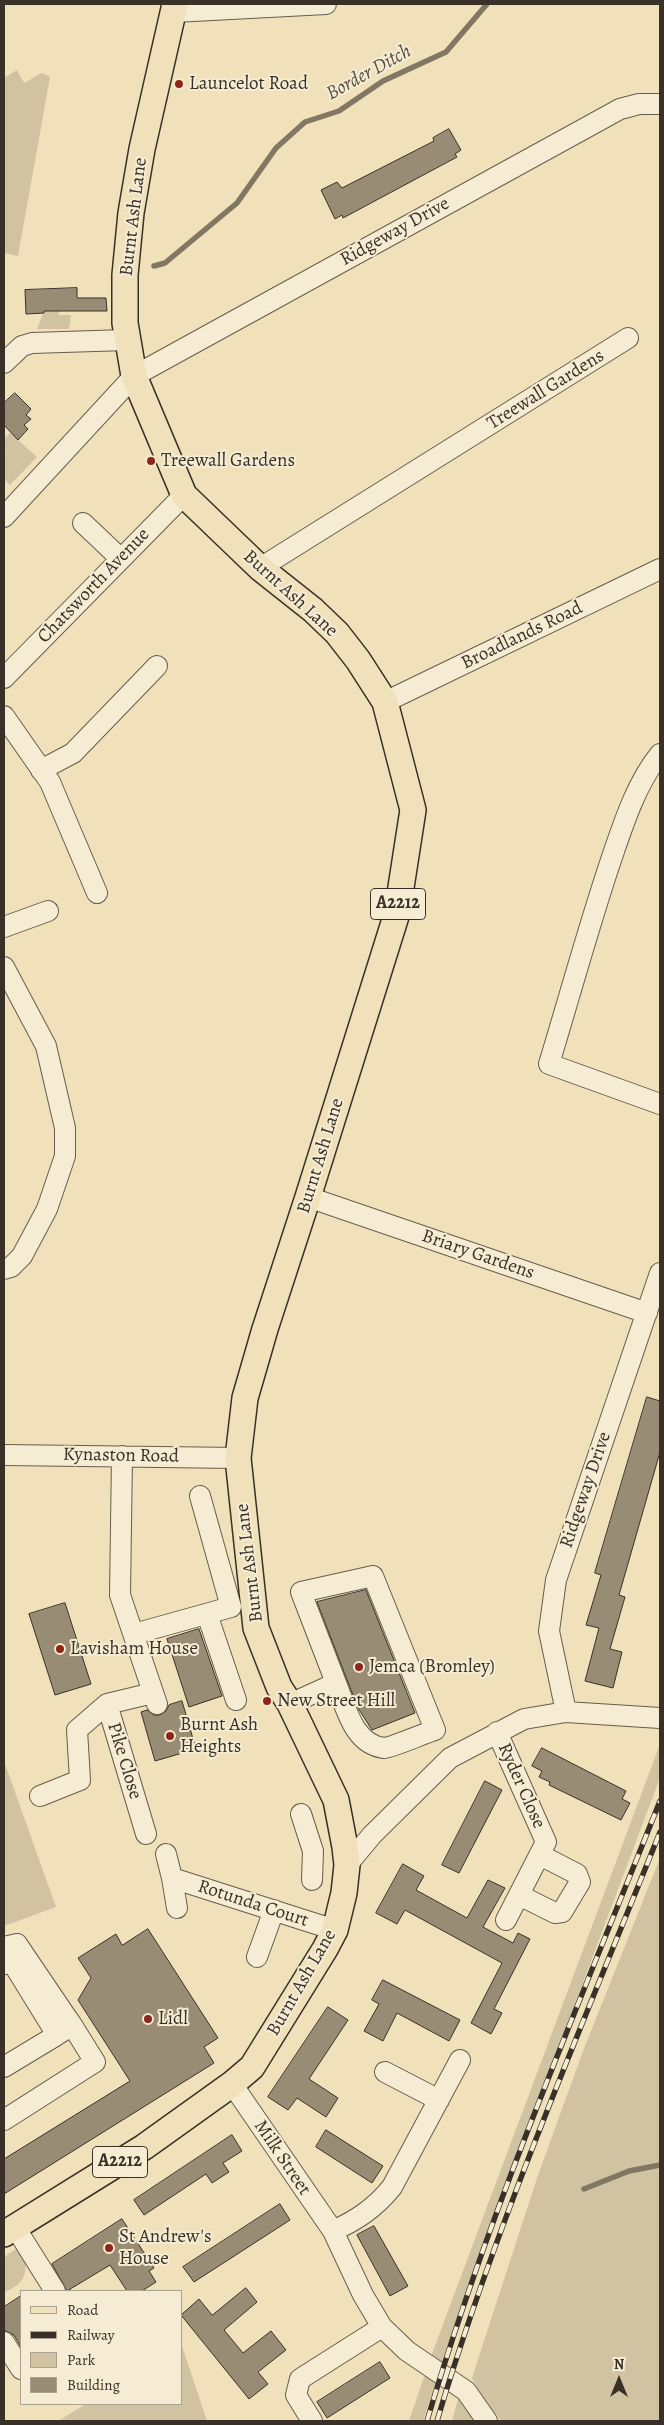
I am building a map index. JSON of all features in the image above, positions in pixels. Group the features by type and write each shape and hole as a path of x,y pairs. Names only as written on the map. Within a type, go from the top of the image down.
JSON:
{"main road":[{"name":"Burnt Ash Lane","path":"9,2230 144,2147 232,2084 252,2067 325,1949 334,1930 344,1893 346,1856 336,1800 290,1704 279,1687 256,1628 238,1458 245,1398 265,1329 396,913 413,810 385,702 355,656 337,634 312,610 260,568 184,494 134,376 126,340 125,275 131,213 142,149 175,8"}],"street":[{"path":"175,8 326,4"},
{"name":"Ridgeway Drive","path":"4,517 134,376 620,109 639,104 660,104"},
{"name":"Treewall Gardens","path":"260,568 628,338"},
{"path":"4,363 22,346 32,343 126,340"},
{"name":"Chatsworth Avenue","path":"4,678 184,494"},
{"path":"83,523 121,559"},
{"name":"Broadlands Road","path":"385,702 660,569"},
{"path":"41,770 73,753 157,666"},
{"path":"4,716 50,782 97,893"},
{"path":"660,754 652,763 624,822 604,881 549,1064 660,1104"},
{"path":"4,927 48,910"},
{"path":"4,967 46,1046 65,1128 65,1156 48,1209 22,1256 11,1267 4,1268"},
{"name":"Briary Gardens","path":"308,1197 647,1313"},
{"name":"Ridgeway Drive","path":"566,1712 549,1630 556,1580 660,1273"},
{"name":"Kynaston Road","path":"4,1455 238,1458"},
{"name":"Pike Close","path":"122,1456 120,1595 155,1699 107,1704 146,1834"},
{"path":"134,1634 231,1607 200,1496"},
{"path":"435,1730 385,1748 363,1741 351,1721 301,1592 373,1576 435,1730 450,1758"},
{"path":"207,1614 236,1700"},
{"path":"290,1704 336,1683"},
{"path":"40,1796 80,1780 77,1730 107,1704"},
{"path":"314,1851 346,1856 372,1835 450,1758 524,1719 566,1712 660,1718"},
{"name":"Ryder Close","path":"497,1732 546,1842 506,1920"},
{"path":"301,1814 314,1851 312,1880"},
{"name":"Rotunda Court","path":"166,1854 177,1908"},
{"path":"519,1895 555,1913 562,1912 580,1882 577,1874 540,1855"},
{"name":"Rotunda Court","path":"172,1878 334,1930"},
{"path":"258,1957 274,1910"},
{"path":"4,1948 17,1944 65,2025"},
{"path":"4,1964 12,1962 95,2062 4,2120"},
{"path":"4,2067 65,2025"},
{"path":"333,2231 359,2219 377,2205 392,2187 460,2060"},
{"path":"385,2072 439,2100"},
{"name":"Milk Street","path":"232,2084 333,2231 363,2295 382,2327 407,2351 466,2391 487,2421"},
{"path":"9,2230 54,2290"},
{"path":"312,2421 296,2395 300,2379 382,2327"},
{"path":"4,2342 20,2367"}],"green space":[{"path":"17,70 24,83 42,73 50,77 18,256 4,253 4,78"},
{"path":"59,310 59,315 71,315 69,329 37,329 44,311"},
{"path":"10,433 37,457 10,485 4,479 4,454 6,451 4,449 4,439"},
{"path":"660,1744 660,1778 460,2309 423,2421 409,2421 433,2351"},
{"path":"4,1761 56,1907 4,1926"},
{"path":"660,1858 660,2421 502,2421 486,2405 472,2378 537,2178 583,2051"},
{"path":"22,2245 26,2260 25,2274 18,2284 4,2292 4,2257"},
{"path":"182,2346 207,2421 58,2421 84,2405 182,2405"},
{"path":"461,2388 486,2421 452,2421"}],"building":[{"path":"449,129 461,150 455,154 457,157 343,218 342,215 335,219 321,190 337,182 342,188 434,141 433,138"},
{"path":"77,288 77,298 106,298 107,311 44,311 44,313 26,314 25,290"},
{"path":"15,393 31,409 26,415 31,419 24,425 28,429 18,440 4,425 4,403"},
{"path":"647,1397 660,1401 660,1452 619,1595 625,1597 610,1649 622,1652 613,1688 585,1681 599,1628 586,1625 601,1575 595,1573"},
{"path":"366,1590 415,1713 372,1730 358,1708 317,1602"},
{"name":"Lavisham House","path":"65,1603 91,1684 55,1695 29,1614"},
{"path":"199,1629 222,1696 189,1707 167,1639"},
{"name":"Burnt Ash Heights","path":"182,1701 196,1749 155,1761 141,1712 147,1710 154,1715 160,1715 166,1711 169,1705"},
{"path":"542,1748 626,1791 622,1799 630,1803 621,1820 549,1785 550,1782 539,1777 542,1771 532,1766"},
{"path":"485,1781 502,1790 459,1873 442,1865"},
{"path":"403,1864 424,1876 416,1890 467,1918 488,1880 505,1888 483,1927 513,1943 518,1933 530,1939 494,2009 502,2013 491,2034 471,2023 502,1963 405,1910 397,1924 376,1913"},
{"name":"Lidl","path":"148,1929 218,2038 204,2047 214,2063 4,2194 4,2159 130,2081 78,2000 91,1978 78,1958 116,1934 122,1945"},
{"path":"383,1980 460,2020 449,2041 397,2013 383,2041 364,2031 379,2004 372,2000"},
{"path":"328,2007 348,2020 309,2079 338,2098 326,2117 297,2098 288,2110 268,2097"},
{"path":"326,2130 383,2166 372,2183 316,2147"},
{"path":"232,2135 242,2151 223,2163 229,2172 212,2183 206,2174 144,2215 134,2200"},
{"path":"280,2204 290,2220 194,2282 183,2267"},
{"name":"St Andrew's House","path":"122,2219 154,2268 149,2271 156,2282 144,2290 126,2290 110,2265 66,2290 52,2264"},
{"path":"374,2226 408,2286 390,2296 357,2235"},
{"path":"246,2288 257,2302 224,2330 243,2353 271,2331 286,2350 258,2372 268,2384 249,2399 182,2316 199,2299 212,2315"},
{"path":"20,2297 20,2345 14,2335 4,2330 4,2307"},
{"path":"380,2362 390,2378 327,2418 317,2402"}],"waterway":[{"name":"Border Ditch","path":"154,266 165,263 237,203 276,148 305,122 339,111 383,81 446,52 487,4"},
{"path":"584,2189 629,2171 660,2165"}],"railway":[{"path":"427,2421 451,2342 478,2264 536,2108 660,1801"},
{"path":"437,2421 486,2272 513,2198 660,1832"}],"place":[{"name":"Launcelot Road","path":"179,84"},
{"name":"Treewall Gardens","path":"151,461"},
{"name":"Lavisham House","path":"60,1649"},
{"name":"Jemca (Bromley)","path":"359,1667"},
{"name":"New Street Hill","path":"267,1701"},
{"name":"Burnt Ash Heights","path":"170,1736"},
{"name":"Lidl","path":"148,2019"},
{"name":"St Andrew's House","path":"109,2248"}]}
